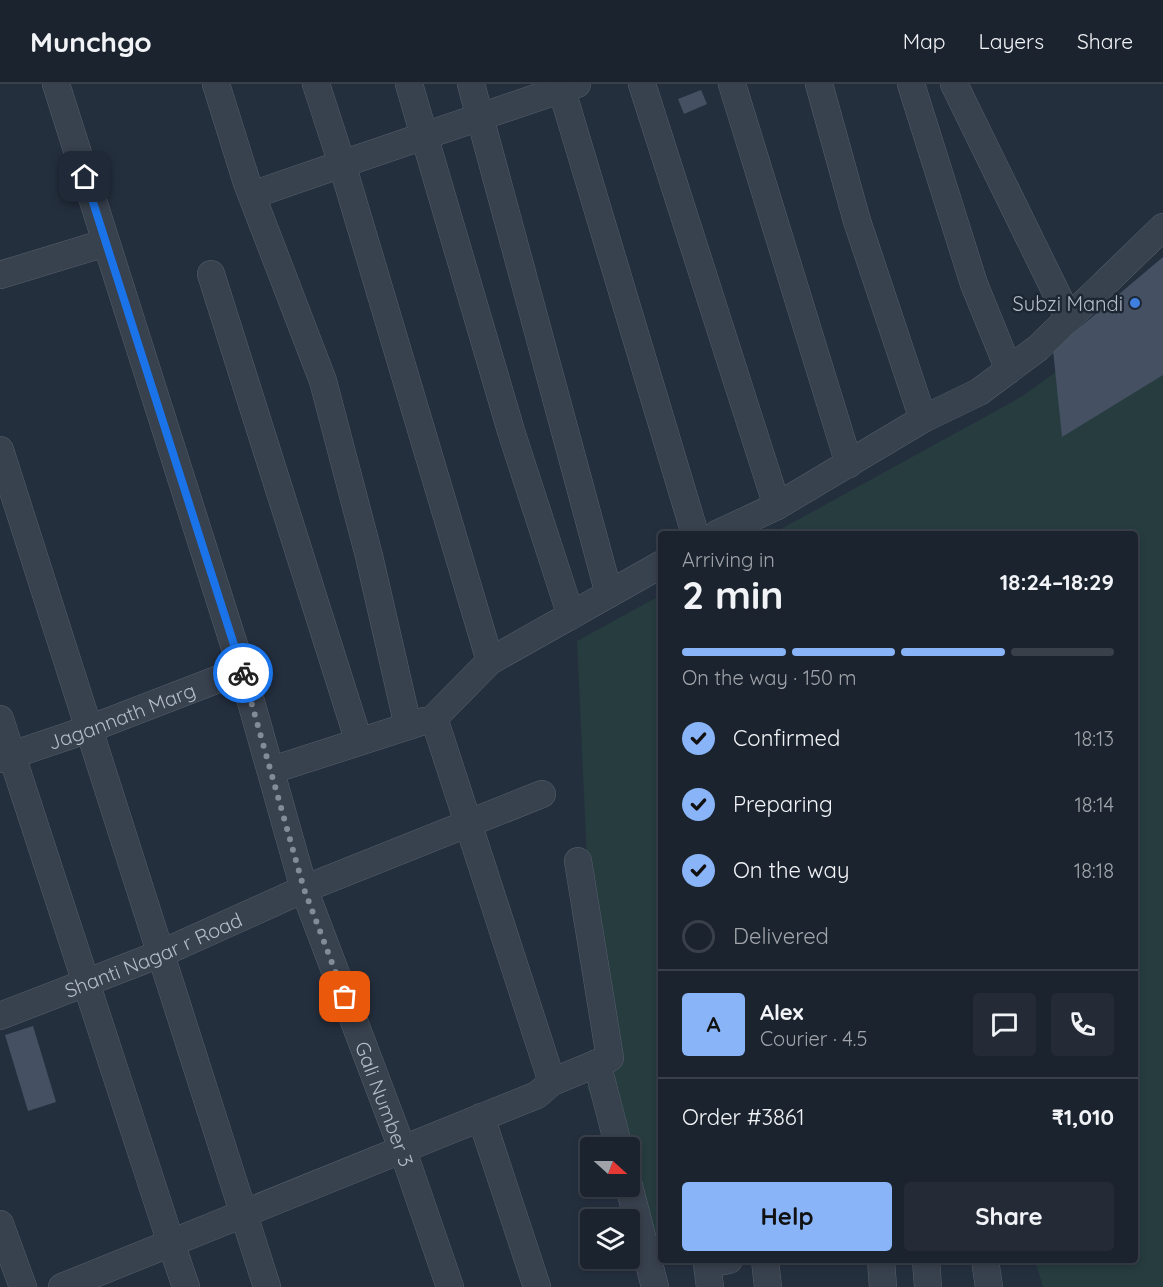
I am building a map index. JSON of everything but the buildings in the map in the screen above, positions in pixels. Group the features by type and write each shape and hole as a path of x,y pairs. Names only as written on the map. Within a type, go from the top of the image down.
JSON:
{"street":[{"path":"216,84 252,195 323,381 353,490 408,726"},
{"path":"316,84 490,661"},
{"path":"409,84 511,431 571,616"},
{"path":"471,84 609,594"},
{"path":"642,84 777,506"},
{"path":"732,84 849,464"},
{"path":"819,84 857,221 923,419"},
{"path":"911,84 974,284 1009,370"},
{"path":"954,84 1069,319"},
{"name":"Gali Number 3","path":"62,86 105,243 242,670 304,889 402,1148 450,1287"},
{"path":"252,195 482,118 567,86 694,531"},
{"path":"723,531 777,506 923,419 979,392 1038,348 1163,227"},
{"path":"0,275 105,243"},
{"path":"210,274 359,742"},
{"path":"0,450 267,1287"},
{"path":"272,770 434,718 490,661 658,566"},
{"name":"Jagannath Marg","path":"5,757 89,729 242,670"},
{"path":"434,718 552,1082"},
{"path":"0,719 5,757 85,983 186,1287"},
{"name":"Shanti Nagar r Road","path":"0,1016 160,954 304,889 542,794"},
{"path":"62,1287 537,1095 552,1082 610,1058 578,861"},
{"path":"600,1062 617,1137"},
{"path":"481,1117 537,1287"},
{"path":"632,1197 656,1287"},
{"path":"0,1224 23,1287"},
{"path":"710,1287 707,1264 712,1263"},
{"path":"765,1263 768,1287"},
{"path":"881,1263 883,1287"},
{"path":"926,1263 928,1287"},
{"path":"986,1263 989,1287"}],"green space":[{"path":"1143,309 1163,311 1163,1287 1043,1287 1036,1263 1138,1263 1138,531 777,531 1021,397"},
{"path":"658,597 658,1242 647,1244 640,1220 640,1209 637,1209 633,1197 640,1197 640,1137 606,1137 587,1087 615,1065 594,1012 577,641"}],"way so far":[{"path":"243,673 304,889 345,997"}],"place":[{"name":"Subzi Mandi","path":"1135,303"}],"route":[{"path":"85,177 243,673"}]}
